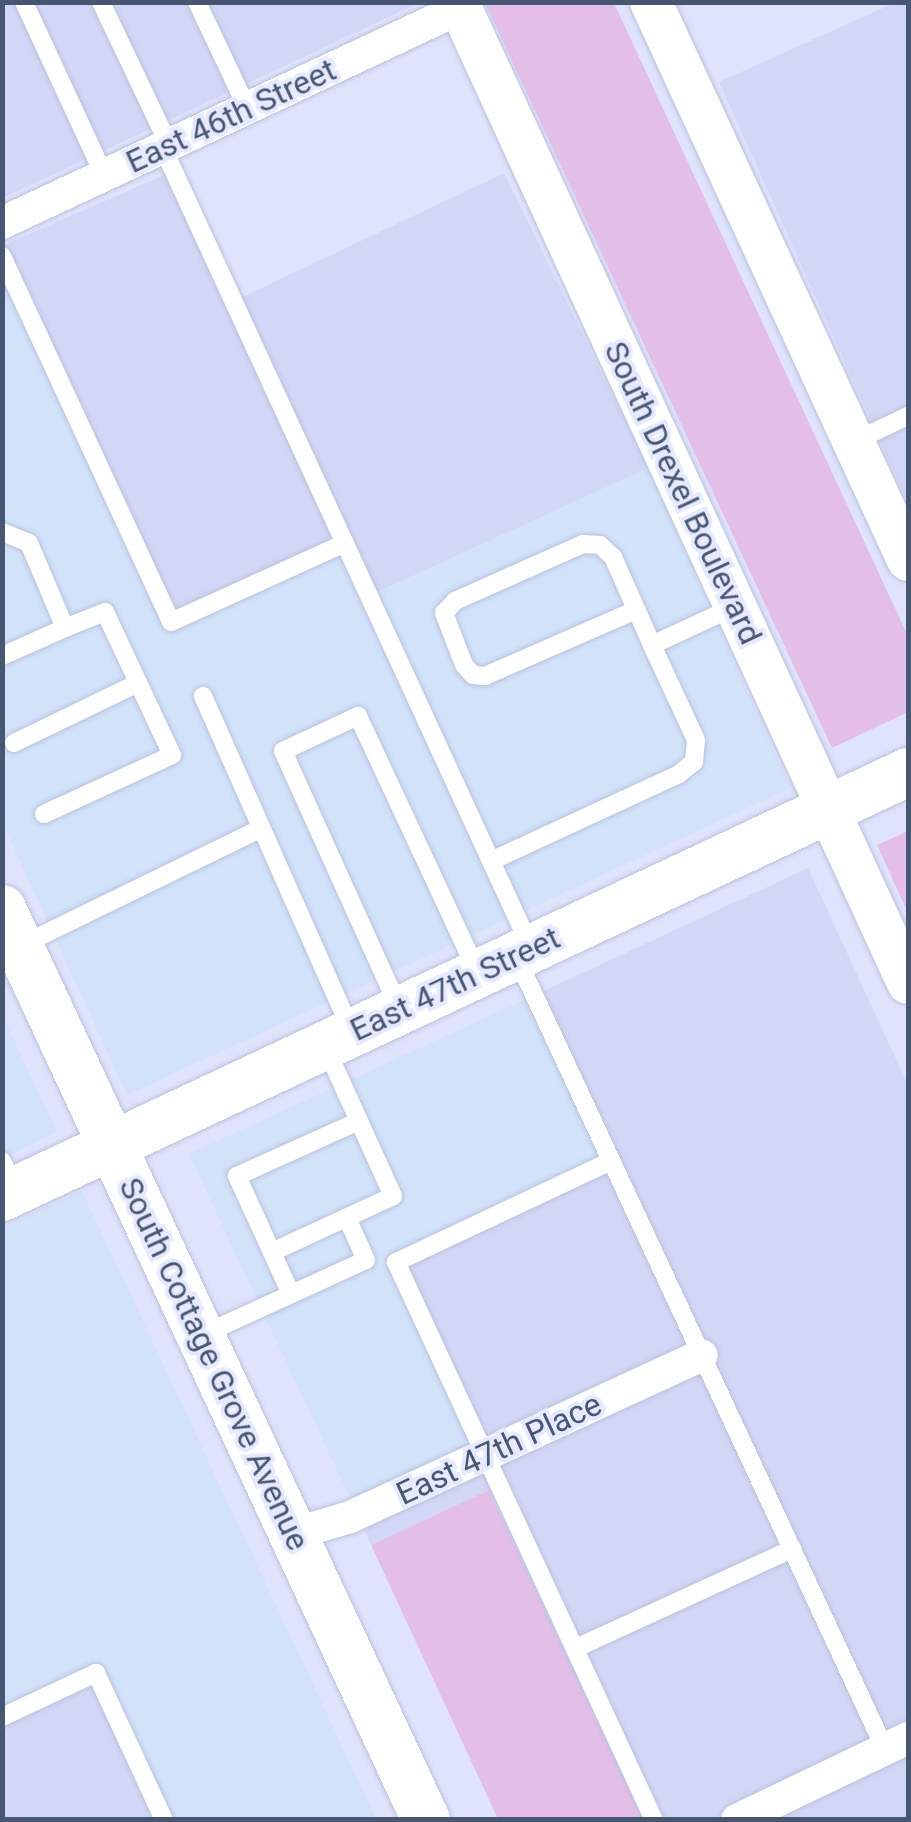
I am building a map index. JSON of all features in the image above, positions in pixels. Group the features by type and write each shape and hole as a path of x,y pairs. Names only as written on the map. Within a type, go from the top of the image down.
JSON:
{"main road":[{"name":"East 47th Street","path":"7,1183 112,1145 908,772"},
{"name":"South Cottage Grove Avenue","path":"13,947 112,1145 426,1820"}],"street":[{"path":"651,2 908,560"},
{"name":"East 46th Street","path":"2,223 459,5"},
{"name":"South Drexel Boulevard","path":"459,5 908,983"},
{"name":"East 47th Place","path":"294,1534 350,1518 702,1355"},
{"path":"737,1820 897,1743"}],"lane":[{"path":"24,2 104,175"},
{"path":"101,2 491,861 508,959"},
{"path":"197,2 247,108"},
{"path":"2,256 172,622 344,542"},
{"path":"854,442 908,416"},
{"path":"2,532 29,544 65,628"},
{"path":"491,861 679,774 694,762 696,740 613,558 600,545 582,544 455,601 444,613 464,665 473,675 485,676 636,610"},
{"path":"652,646 735,607"},
{"path":"3,657 105,612 172,754 44,814"},
{"path":"14,743 138,683"},
{"path":"203,696 260,828 338,1040 359,1121 393,1196 272,1252"},
{"path":"400,1011 283,751 358,716 508,959 611,1161 792,1549 897,1743"},
{"path":"13,947 260,828"},
{"path":"291,1294 237,1176 359,1121"},
{"path":"611,1161 396,1262 654,1820"},
{"path":"201,1335 366,1260 347,1218"},
{"path":"576,1648 792,1549"},
{"path":"2,1717 96,1673 164,1820"}],"shaded area":[{"path":"3,2 419,3 3,198"},
{"path":"485,3 614,3 908,636 908,712 832,748"},
{"path":"894,3 908,3 908,503 719,82"},
{"path":"173,171 234,301 504,173 648,468 369,596 171,622 3,256 2,246"},
{"path":"2,256 171,621 345,543 370,596 648,468 790,788 127,1095 3,824"},
{"path":"908,831 908,913 877,845"},
{"path":"808,868 908,1085 908,1819 642,1819 489,1490 371,1545 356,1511 391,1261 533,996"},
{"path":"533,996 609,1160 391,1261 482,1454 356,1511 189,1154"},
{"path":"2,1014 57,1132 3,1158 2,1158"},
{"path":"82,1191 376,1819 164,1819 95,1673 3,1717 2,1227"},
{"path":"489,1490 643,1819 498,1819 371,1545"},
{"path":"96,1673 164,1819 3,1819 2,1717"}]}
